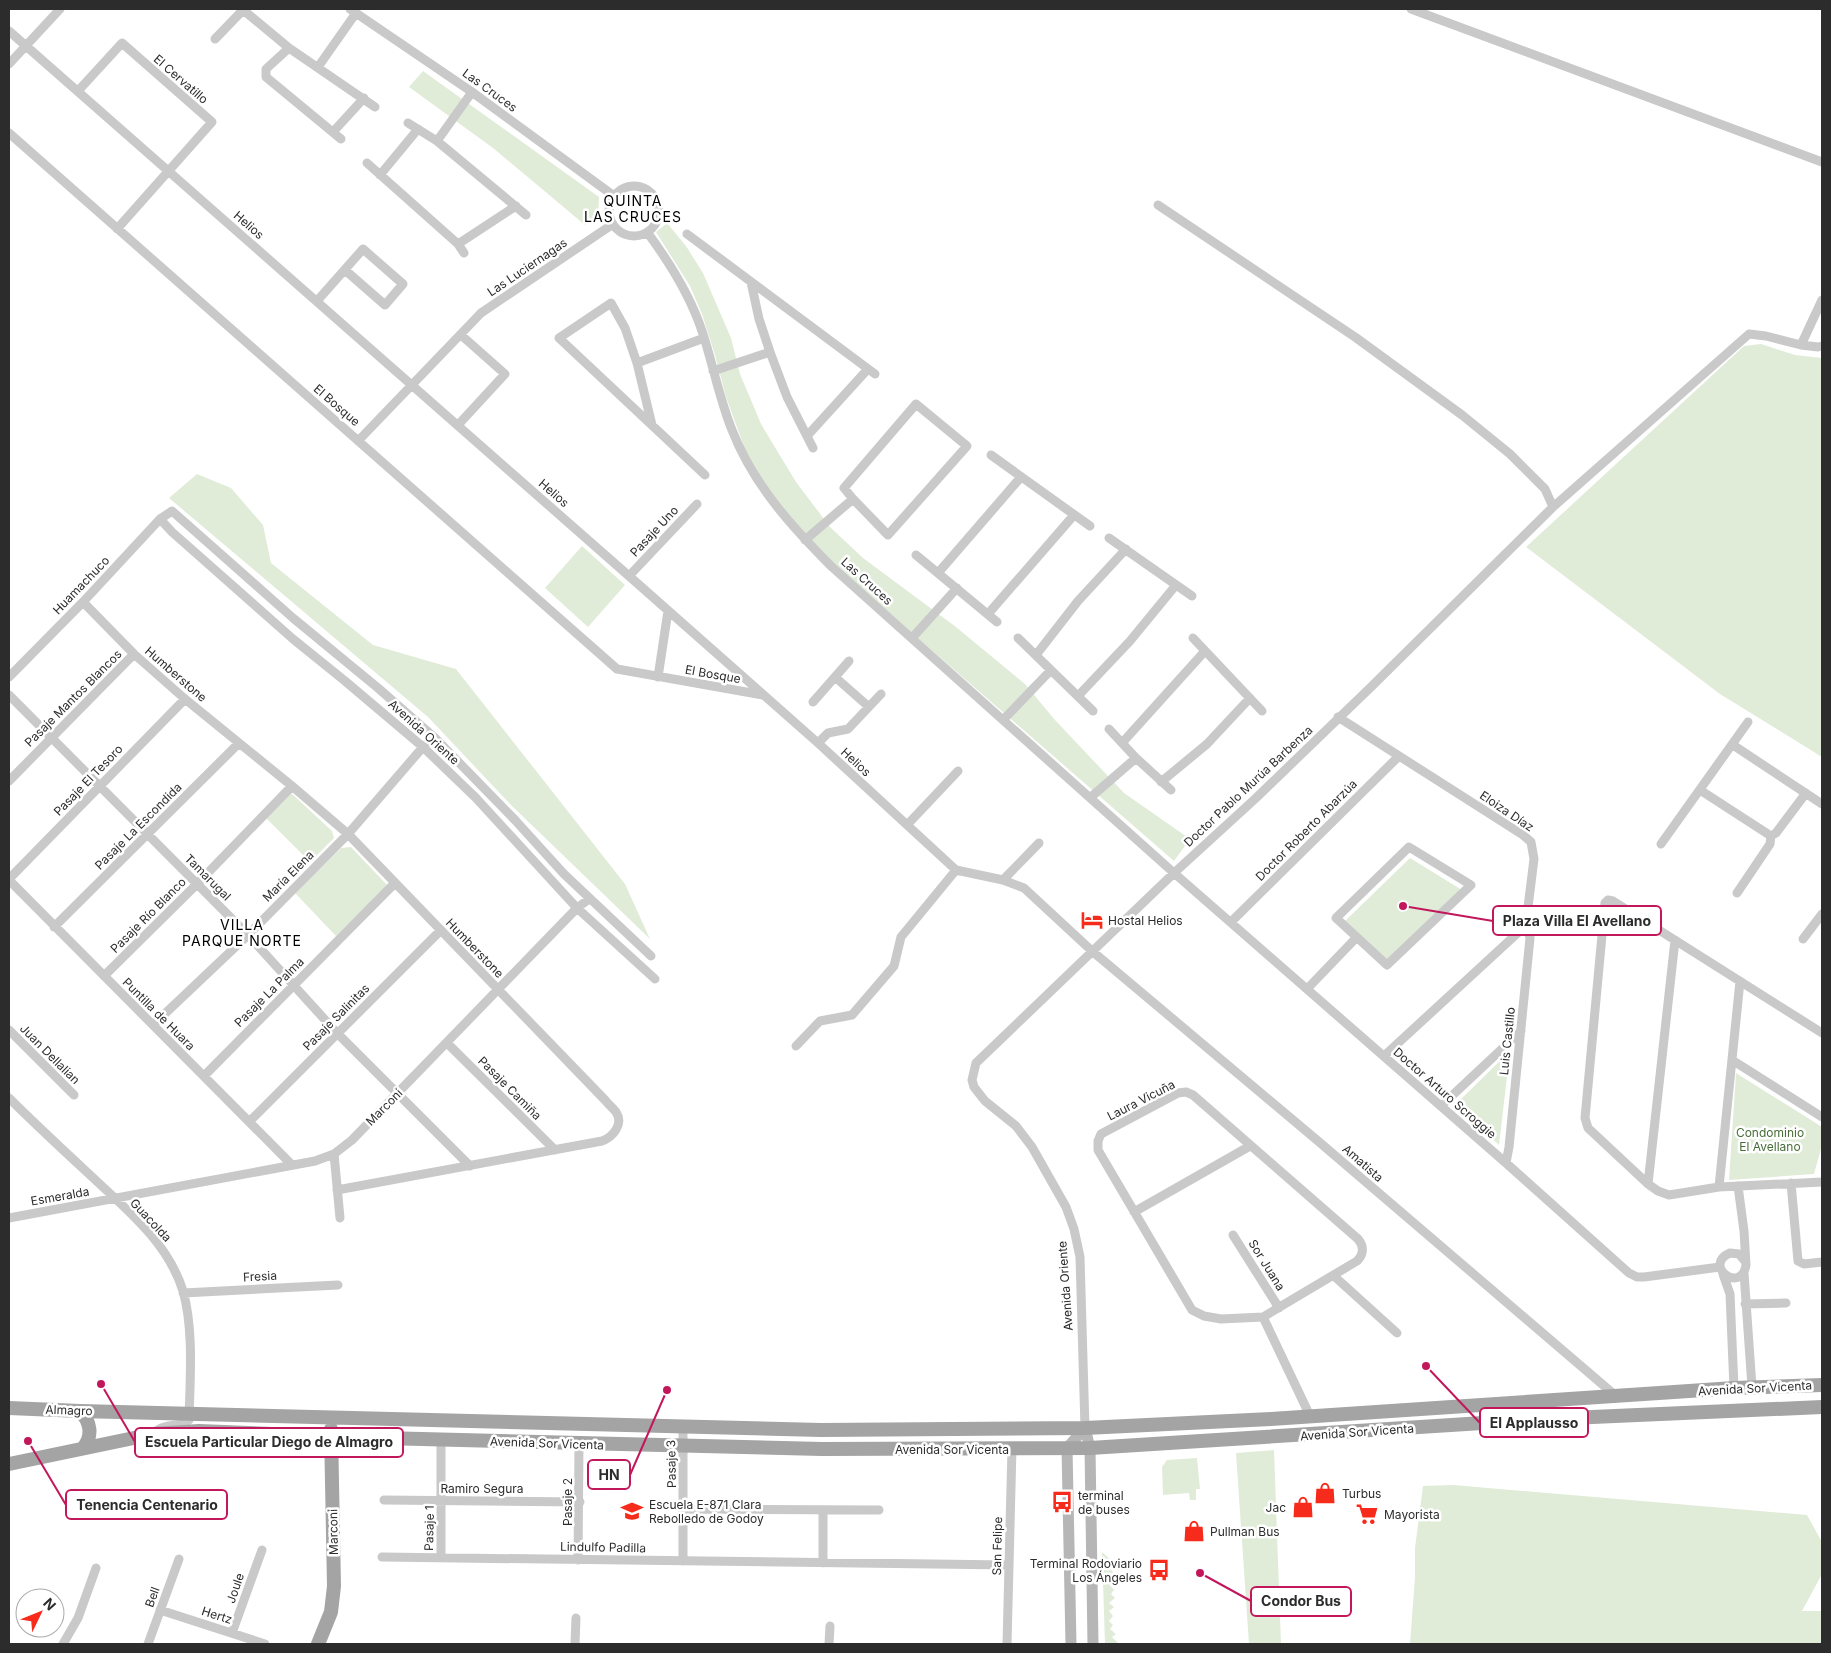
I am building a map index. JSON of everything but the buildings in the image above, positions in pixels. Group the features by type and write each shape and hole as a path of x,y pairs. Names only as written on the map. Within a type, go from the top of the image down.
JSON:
{"main road":[{"name":"Avenida Sor Vicenta","path":"189,1414 821,1430 1085,1428 1292,1418 1734,1388 1822,1385"},
{"path":"1728,1410 1740,1403 1752,1387"},
{"path":"1547,1419 1565,1409 1573,1399"},
{"name":"Avenida Sor Vicenta","path":"9,1464 152,1434 199,1431 331,1437 831,1450 1090,1448 1547,1419 1822,1407"},
{"name":"Almagro","path":"9,1408 189,1414"},
{"path":"80,1411 88,1421 90,1432 83,1448"},
{"path":"105,1412 98,1425 99,1435 105,1443"},
{"name":"Marconi","path":"318,1644 331,1612 334,1586 331,1418"},
{"path":"1279,1436 1283,1426 1292,1418"},
{"name":"Avenida Oriente","path":"1085,1428 1090,1448 1093,1644"},
{"path":"1071,1644 1067,1448 1085,1428"},
{"path":"1069,1535 1091,1532"}],"street":[{"path":"9,64 60,9"},
{"path":"215,39 242,9 289,48 376,107"},
{"path":"1410,9 1822,162"},
{"path":"318,67 353,11"},
{"name":"Las Cruces","path":"353,11 472,92 614,196"},
{"name":"Helios","path":"9,31 818,743 956,870"},
{"name":"El Cervatillo","path":"78,92 122,43 212,122 117,229"},
{"path":"289,48 266,69 266,77 342,140"},
{"path":"437,141 472,92"},
{"path":"333,132 364,98"},
{"path":"408,124 437,141 526,215"},
{"path":"380,175 418,129"},
{"name":"El Bosque","path":"9,133 617,669 764,696"},
{"path":"367,164 458,244 464,253"},
{"path":"632,186 640,186 652,194 659,207 659,214 653,227 647,232 632,236 625,234 613,224 609,210 614,196 625,187 632,186"},
{"path":"1158,205 1355,338 1462,415 1510,454 1546,489 1553,506"},
{"path":"458,244 516,206"},
{"name":"Las Luciernagas","path":"358,441 461,336 481,313 613,224"},
{"name":"Las Cruces","path":"647,232 677,275 695,311 732,431 752,471 777,508 838,573 1004,719 1174,873"},
{"path":"686,234 871,372 807,436"},
{"path":"316,301 363,249 403,284 385,305 345,270"},
{"path":"750,282 759,319 770,352 787,396 813,448"},
{"path":"1822,300 1801,344 1818,348 1822,346"},
{"path":"652,425 637,363 625,328 611,303 558,338 652,425 705,474"},
{"name":"Doctor Pablo Murúa Barbenza","path":"974,1088 972,1080 976,1063 1174,873 1256,798 1553,506 1749,334 1801,344"},
{"path":"458,425 505,374 461,336"},
{"path":"637,363 704,338"},
{"path":"713,371 770,352"},
{"path":"916,404 967,446 888,535 853,499 844,488 916,404"},
{"path":"991,455 1090,526"},
{"path":"938,573 1021,477"},
{"path":"805,540 853,499"},
{"name":"Pasaje Uno","path":"629,576 697,504"},
{"name":"Huamachuco","path":"9,677 83,602 160,519 172,511"},
{"name":"Avenida Oriente","path":"172,511 293,618 435,738 476,779 564,874 651,956"},
{"path":"988,614 1074,515"},
{"name":"Avenida Oriente","path":"160,519 172,532 293,639 422,748 482,804 577,908 655,979"},
{"path":"1109,538 1192,596"},
{"path":"1036,655 1078,601 1126,549"},
{"path":"916,555 997,622"},
{"path":"1078,696 1130,641 1176,585"},
{"path":"912,638 957,588"},
{"name":"Humberstone","path":"83,602 134,654 185,699 348,834 617,1113 617,1128 607,1139 337,1190"},
{"path":"658,677 668,611"},
{"path":"1018,638 1093,711"},
{"path":"1193,638 1262,711"},
{"path":"1122,743 1205,651"},
{"name":"Pasaje Mantos Blancos","path":"9,781 134,654"},
{"path":"813,702 849,661"},
{"path":"1004,719 1051,670"},
{"path":"835,677 869,707"},
{"path":"818,743 828,733 848,728 881,694"},
{"name":"Tamarugal","path":"9,695 248,935 337,1033 470,1166"},
{"path":"1161,782 1206,744 1250,698"},
{"name":"Pasaje El Tesoro","path":"9,879 185,699"},
{"name":"Eloiza Díaz","path":"1338,717 1523,835 1531,842 1534,859 1526,923"},
{"path":"1661,844 1748,722"},
{"path":"1109,728 1136,758 1171,790"},
{"name":"María Elena","path":"153,1025 248,935 348,834 422,748 435,738"},
{"name":"Pasaje La Escondida","path":"54,927 239,743"},
{"path":"1733,745 1822,804"},
{"name":"Doctor Roberto Abarzúa","path":"1232,922 1399,756"},
{"path":"1091,797 1136,758"},
{"path":"907,825 958,771"},
{"name":"Pasaje Río Blanco","path":"104,976 292,786"},
{"path":"1700,790 1771,836"},
{"path":"1771,836 1776,833 1806,793"},
{"path":"1736,892 1770,844 1771,836"},
{"path":"1003,880 1039,843"},
{"path":"1409,847 1471,885 1387,965 1356,938 1336,918 1409,847"},
{"path":"796,1046 820,1021 852,1015 894,966 900,937 956,870 1003,880 1024,888 1092,951"},
{"name":"Doctor Arturo Scroggie","path":"1174,873 1633,1275 1644,1277 1722,1270 1731,1278 1736,1278 1744,1273"},
{"name":"Puntilla de Huara","path":"9,879 54,927 292,1165"},
{"name":"Pasaje La Palma","path":"204,1076 395,883"},
{"name":"Marconi","path":"115,1199 315,1161 334,1154 352,1140 398,1094 577,908 589,899"},
{"path":"1821,1180 1719,1187 1669,1195 1658,1191 1648,1184 1588,1128 1585,1118 1605,903 1608,900 1613,900 1822,1032"},
{"path":"1803,939 1822,914"},
{"path":"1384,1056 1518,933 1526,923"},
{"name":"Luis Castillo","path":"1506,1163 1530,938 1526,923"},
{"name":"Pasaje Salinitas","path":"250,1121 440,930"},
{"path":"1307,989 1356,938"},
{"path":"1648,1184 1675,940"},
{"name":"Amatista","path":"1092,951 1616,1396"},
{"path":"1719,1187 1740,981"},
{"name":"Juan Dellalian","path":"9,1030 74,1095"},
{"path":"1441,1106 1521,1031"},
{"name":"Pasaje Camiña","path":"448,1043 555,1150"},
{"path":"1732,1060 1822,1117"},
{"name":"Avenida Oriente","path":"974,1088 985,1102 1008,1119 1024,1135 1071,1218 1080,1257 1085,1428"},
{"name":"Laura Vicuña","path":"1134,1212 1098,1150 1101,1134 1178,1093 1186,1092 1193,1095 1250,1146"},
{"name":"Guacolda","path":"9,1098 115,1199 163,1250 179,1280 189,1315 189,1414"},
{"path":"1250,1146 1360,1241 1363,1251 1360,1258 1334,1276 1263,1317 1222,1319 1204,1316 1192,1310 1134,1212 1250,1146"},
{"path":"334,1154 340,1218"},
{"path":"1792,1183 1798,1261 1804,1264 1822,1262"},
{"path":"1738,1186 1744,1231 1746,1265 1744,1273 1745,1304 1752,1387"},
{"name":"Esmeralda","path":"9,1218 115,1199"},
{"path":"1734,1388 1730,1294 1722,1270 1722,1258 1730,1253 1738,1244 1744,1231"},
{"name":"Sor Juana","path":"1234,1235 1279,1308"},
{"path":"1730,1253 1739,1254 1745,1261"},
{"path":"1334,1276 1397,1333"},
{"name":"Fresia","path":"184,1293 338,1285"},
{"path":"1745,1304 1786,1303"},
{"path":"1263,1317 1310,1416"},
{"path":"152,1434 163,1426 188,1422 189,1414"},
{"name":"Pasaje 3","path":"683,1427 683,1561"},
{"name":"Pasaje 1","path":"441,1440 441,1558"},
{"name":"Pasaje 2","path":"578,1560 579,1444"},
{"name":"San Felipe","path":"1007,1644 1012,1448"},
{"name":"Ramiro Segura","path":"384,1500 580,1502"},
{"path":"684,1509 879,1510"},
{"path":"823,1510 823,1563"},
{"name":"Joule","path":"232,1634 262,1550"},
{"name":"Lindulfo Padilla","path":"382,1557 1009,1565"},
{"name":"Bell","path":"148,1644 179,1558"},
{"path":"63,1644 78,1618 96,1568"},
{"name":"Hertz","path":"160,1610 265,1644"},
{"path":"575,1644 576,1618"},
{"path":"829,1644 830,1626"}],"green space":[{"path":"423,71 599,197 598,219 585,225 493,148 409,87"},
{"path":"667,223 686,246 703,273 731,338 740,374 761,424 796,482 830,527 863,558 956,627 1025,684 1055,720 1124,793 1190,839 1174,861 850,579 794,523 768,489 746,452 726,397 702,314 690,286 656,232"},
{"path":"1761,344 1795,355 1822,358 1822,757 1720,694 1526,547 1744,346"},
{"path":"197,474 231,488 263,525 271,563 373,645 456,669 625,884 650,939 512,806 428,717 169,498"},
{"path":"582,546 625,585 588,627 545,588"},
{"path":"290,792 332,831 334,838 310,862 266,818"},
{"path":"351,847 388,886 336,936 295,893 341,848"},
{"path":"1410,858 1462,890 1387,961 1344,922"},
{"path":"1510,1051 1499,1145 1456,1104"},
{"name":"Condominio El Avellano","path":"1736,1073 1822,1127 1822,1145 1814,1174 1729,1180"},
{"path":"1274,1450 1281,1644 1249,1644 1236,1453"},
{"path":"1197,1458 1200,1489 1196,1489 1196,1500 1190,1500 1189,1493 1163,1495 1162,1467 1167,1460"},
{"path":"1453,1485 1807,1515 1822,1542 1822,1574 1802,1611 1822,1611 1822,1644 1410,1644 1415,1577 1415,1548 1423,1486"},
{"path":"1102,1552 1114,1563 1109,1568 1113,1572 1110,1576 1114,1580 1110,1585 1114,1590 1111,1594 1115,1598 1109,1603 1114,1607 1109,1611 1113,1616 1109,1621 1113,1625 1110,1629 1116,1634 1112,1637 1119,1644 1105,1644"}],"place":[{"name":"Plaza Villa El Avellano","path":"1403,906"},
{"name":"Hostal Helios","path":"1092,920"},
{"name":"El Applausso","path":"1426,1366"},
{"name":"Escuela Particular Diego de Almagro","path":"101,1384"},
{"name":"HN","path":"667,1390"},
{"name":"Tenencia Centenario","path":"28,1441"},
{"name":"Turbus","path":"1325,1493"},
{"name":"terminal de buses","path":"1062,1502"},
{"name":"Jac","path":"1303,1507"},
{"name":"Escuela E-871 Clara Rebolledo de Godoy","path":"632,1511"},
{"name":"Mayorista","path":"1367,1514"},
{"name":"Pullman Bus","path":"1194,1531"},
{"name":"Terminal Rodoviario Los Ángeles","path":"1159,1570"},
{"name":"Condor Bus","path":"1200,1573"}],"district":[{"name":"QUINTA LAS CRUCES","path":"633,208"},
{"name":"VILLA PARQUE NORTE","path":"242,932"}]}
